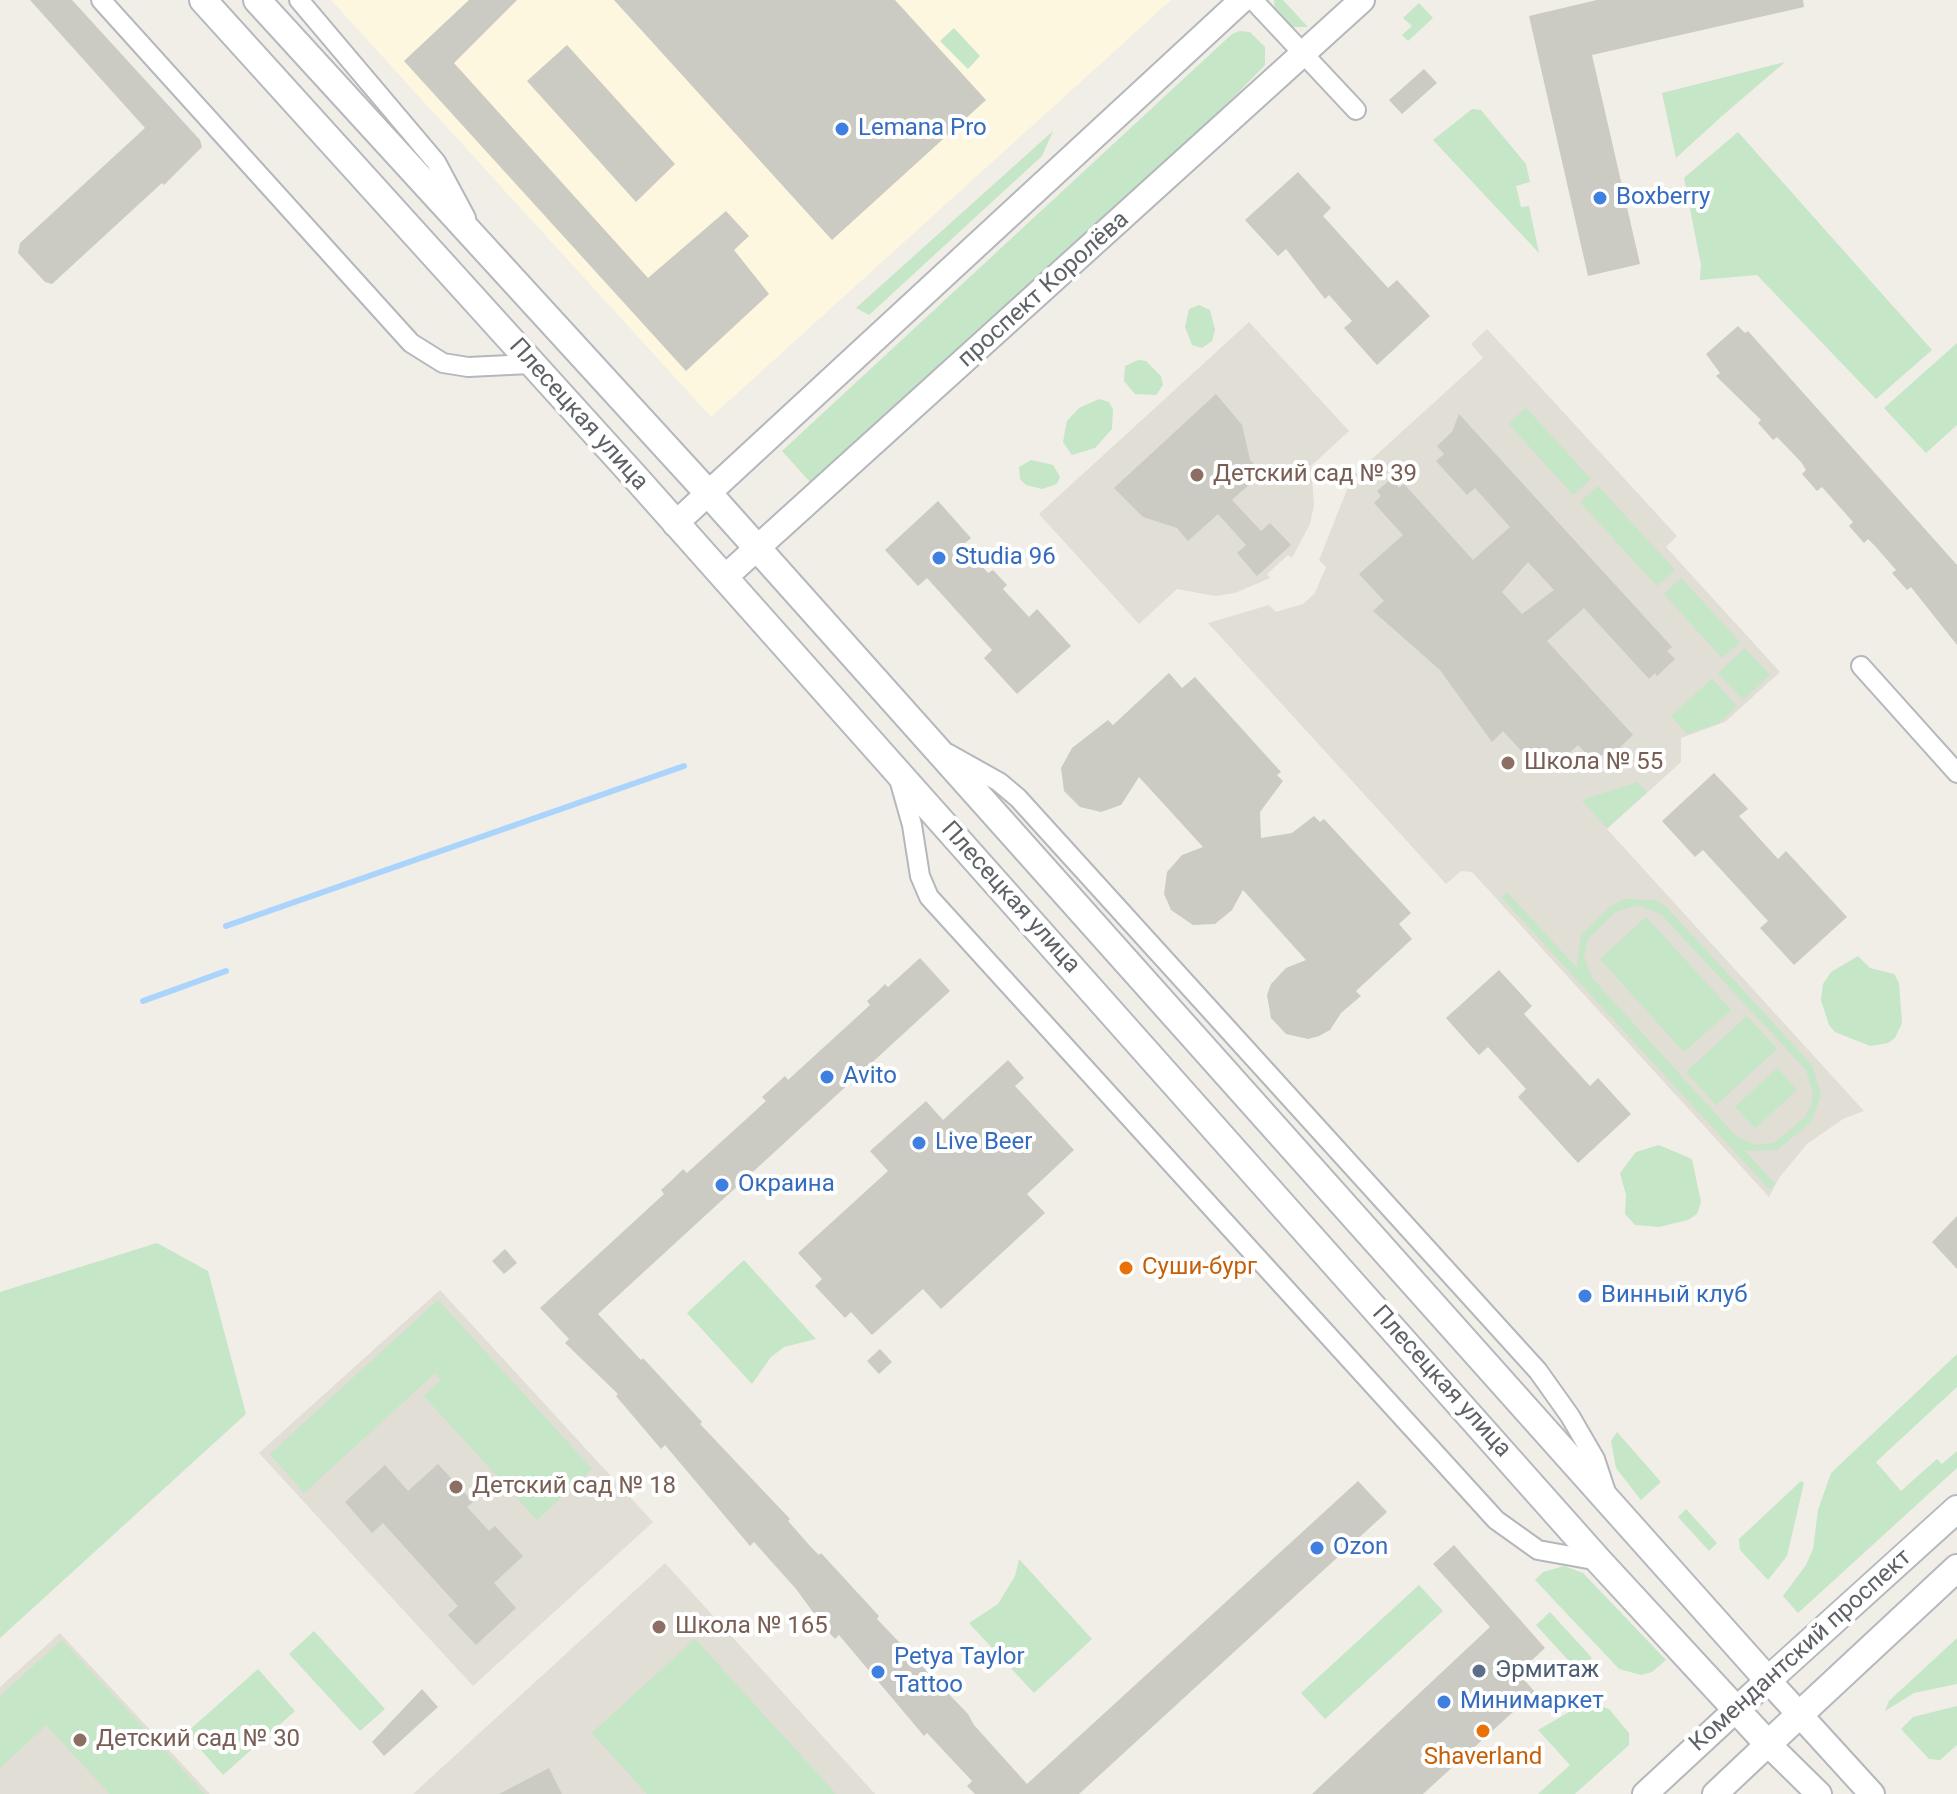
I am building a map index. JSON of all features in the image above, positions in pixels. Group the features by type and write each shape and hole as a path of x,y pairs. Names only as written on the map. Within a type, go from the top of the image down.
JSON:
{"main road":[{"name":"Плесецкая улица","path":"203,0 724,578 1599,1561 1768,1744"},
{"name":"Плесецкая улица","path":"257,0 709,494 1612,1509 1768,1680"},
{"name":"Комендантский проспект","path":"1768,1680 1957,1509"},
{"name":"Комендантский проспект","path":"1768,1744 1957,1568"}],"street":[{"path":"101,0 411,343 443,363 468,367 530,364"},
{"path":"299,0 436,162 480,246"},
{"path":"675,524 1242,0"},
{"path":"1253,0 1356,110"},
{"name":"проспект Королёва","path":"724,578 1362,0"},
{"path":"1861,666 1957,773"},
{"path":"934,746 999,782 1018,798 1538,1371 1595,1459 1612,1509"},
{"path":"897,773 912,825 920,876 929,897 1496,1520 1538,1550 1599,1561"},
{"name":"Комендантский проспект","path":"1645,1794 1768,1680"},
{"name":"Плесецкая улица","path":"1768,1680 1872,1794"},
{"name":"Комендантский проспект","path":"1715,1794 1768,1744"},
{"name":"Плесецкая улица","path":"1768,1744 1819,1794"}],"shaded area":[{"path":"331,0 1171,0 711,417"},
{"name":"Детский сад № 39","path":"1249,322 1349,431 1311,466 1314,505 1310,524 1292,558 1288,555 1267,574 1270,578 1235,593 1215,596 1177,589 1139,624 1039,514"},
{"name":"Школа № 55","path":"1487,329 1677,536 1666,547 1780,672 1725,722 1681,738 1681,762 1607,829 1864,1111 1843,1119 1807,1144 1779,1178 1769,1197 1472,872 1461,871 1446,884 1208,623 1269,605 1276,612 1303,604 1315,593 1326,567 1319,560 1352,477 1483,358 1471,344"},
{"name":"Детский сад № 18","path":"440,1290 653,1522 473,1686 259,1453"},
{"name":"Школа № 165","path":"665,1563 875,1794 413,1794"},
{"name":"Детский сад № 30","path":"60,1633 210,1794 0,1794 0,1687"}],"green space":[{"path":"1274,0 1283,0 1308,27 1289,27 1275,12"},
{"path":"1419,3 1433,18 1408,41 1402,35 1412,26 1403,18"},
{"path":"954,28 980,56 968,69 940,41"},
{"path":"1250,32 1265,47 1265,65 1199,133 810,482 782,451 1232,34"},
{"path":"1785,62 1722,116 1676,158 1662,93"},
{"path":"1472,109 1481,110 1526,164 1530,182 1516,186 1521,207 1529,206 1539,253 1433,140"},
{"path":"1053,131 1042,156 869,315 856,308"},
{"path":"1738,132 1932,350 1876,399 1757,275 1700,280 1701,265 1684,178"},
{"path":"1199,305 1210,310 1215,330 1212,341 1202,348 1192,345 1185,327 1189,309"},
{"path":"1957,343 1957,425 1926,453 1884,408"},
{"path":"1138,360 1146,361 1161,376 1163,385 1156,395 1135,394 1124,381 1125,366"},
{"path":"1099,399 1109,402 1113,409 1112,429 1095,448 1072,455 1063,442 1067,421 1079,408"},
{"path":"1526,408 1591,479 1573,495 1509,424"},
{"path":"1031,460 1053,465 1060,477 1057,484 1042,489 1026,485 1020,479 1019,467"},
{"path":"1598,486 1675,570 1657,586 1580,502"},
{"path":"1681,578 1740,642 1722,658 1664,594"},
{"path":"1745,648 1770,675 1743,700 1718,673"},
{"path":"1712,679 1737,706 1719,723 1687,734 1671,716"},
{"path":"1637,782 1647,792 1607,828 1582,800"},
{"path":"1507,892 1577,968 1581,935 1611,906 1624,899 1655,900 1667,908 1812,1065 1821,1094 1811,1122 1777,1150 1745,1151 1775,1184 1769,1189 1501,897","holes":["1639,905 1662,915 1806,1070 1813,1093 1811,1106 1805,1117 1774,1143 1756,1145 1736,1136 1592,978 1584,957 1588,939 1615,912"]},
{"path":"1646,917 1731,1010 1684,1052 1600,959"},
{"path":"1858,956 1870,968 1894,974 1899,983 1902,1023 1895,1038 1888,1043 1870,1046 1835,1032 1829,1025 1821,1000 1823,984 1831,972"},
{"path":"1747,1016 1777,1049 1716,1105 1686,1072"},
{"path":"1777,1068 1797,1090 1755,1128 1735,1107"},
{"path":"1659,1145 1692,1159 1701,1202 1697,1214 1688,1220 1659,1227 1635,1225 1625,1214 1626,1195 1620,1173 1636,1152"},
{"path":"157,1243 208,1271 246,1414 0,1638 0,1292"},
{"path":"744,1260 816,1339 784,1347 771,1357 752,1384 687,1313"},
{"path":"438,1300 592,1469 537,1520 424,1396 441,1380 435,1373 304,1493 270,1454"},
{"path":"1957,1354 1957,1387 1876,1462 1901,1491 1937,1459 1942,1464 1957,1451 1957,1468 1798,1613 1783,1596 1806,1565 1813,1549 1818,1510 1831,1473"},
{"path":"1617,1432 1661,1482 1641,1500 1616,1468 1611,1441"},
{"path":"1801,1481 1804,1483 1787,1556 1768,1580 1740,1550 1739,1539"},
{"path":"1686,1509 1717,1543 1709,1551 1678,1517"},
{"path":"1019,1559 1092,1639 1034,1693 969,1623 998,1604 1015,1576"},
{"path":"1564,1566 1583,1573 1666,1660 1652,1672 1641,1675 1619,1669 1535,1580 1543,1572"},
{"path":"1419,1585 1443,1611 1325,1719 1301,1693"},
{"path":"1550,1612 1592,1658 1578,1671 1536,1625"},
{"path":"314,1631 385,1709 360,1731 289,1654"},
{"path":"1957,1638 1957,1684 1914,1693 1885,1711 1889,1701"},
{"path":"695,1639 835,1794 647,1794 592,1733"},
{"name":"Детский сад № 30","path":"62,1640 205,1794 110,1794 46,1725 0,1768 0,1696"},
{"path":"258,1669 295,1711 223,1775 186,1733"},
{"path":"1597,1705 1609,1709 1629,1733 1629,1745 1575,1794 1538,1794 1570,1765 1538,1730 1571,1711"},
{"path":"1957,1706 1957,1745 1940,1760 1929,1759 1901,1729 1913,1717"}],"building":[{"path":"30,0 72,0 200,140 202,147 164,185 162,183 52,284 45,282 18,253 20,243 145,128"},
{"path":"469,0 517,0 454,63 648,278 726,211 749,236 734,250 769,294 686,371 404,61"},
{"name":"Lemana Pro","path":"614,0 895,0 986,100 832,240"},
{"path":"1597,0 1803,0 1804,7 1592,55 1640,264 1588,276 1529,16"},
{"path":"567,45 675,164 636,202 527,81"},
{"path":"1424,69 1437,83 1402,114 1389,100"},
{"path":"1298,172 1331,208 1323,216 1388,288 1397,280 1430,316 1377,365 1344,328 1352,321 1329,295 1325,299 1286,249 1278,256 1245,220"},
{"path":"1738,326 1745,333 1748,331 1957,565 1957,645 1911,587 1907,590 1892,573 1896,570 1875,546 1868,539 1864,543 1849,526 1853,522 1822,487 1817,491 1802,474 1806,470 1801,462 1777,437 1773,440 1758,423 1761,420 1716,376 1720,373 1706,354"},
{"path":"1216,394 1242,425 1250,460 1262,473 1232,500 1261,531 1270,523 1291,545 1257,576 1237,553 1246,545 1218,514 1188,541 1177,528 1143,517 1114,488"},
{"path":"1459,414 1672,647 1667,651 1675,659 1657,676 1655,673 1649,679 1584,608 1547,641 1633,735 1617,750 1612,764 1603,754 1594,762 1578,745 1551,770 1535,752 1528,758 1503,731 1492,742 1440,670 1373,611 1384,601 1359,574 1403,535 1374,503 1381,496 1377,491 1391,479 1399,488 1404,484 1473,560 1510,527 1475,488 1467,495 1436,461 1444,454 1437,446 1452,432","holes":["1528,562 1554,590 1522,614 1502,592"]},
{"path":"938,501 971,538 963,545 988,573 993,570 1007,585 1003,589 1029,617 1037,609 1071,646 1017,694 984,658 992,650 927,578 918,586 885,550"},
{"path":"1169,673 1182,688 1195,677 1281,772 1277,775 1283,781 1260,812 1261,838 1292,833 1314,816 1320,822 1324,819 1411,913 1399,924 1412,939 1356,991 1361,996 1341,1013 1330,1030 1319,1036 1308,1039 1286,1034 1271,1018 1267,995 1271,984 1286,968 1306,960 1243,890 1232,910 1215,924 1193,925 1171,910 1164,894 1167,872 1182,855 1203,847 1139,777 1121,805 1101,812 1080,807 1064,791 1061,768 1072,748 1108,720 1113,725"},
{"path":"1714,773 1748,809 1739,816 1778,859 1786,851 1847,917 1794,965 1760,928 1768,921 1703,850 1695,857 1662,821"},
{"path":"920,958 950,991 598,1314 702,1422 700,1424 790,1519 788,1521 810,1546 819,1555 821,1553 879,1616 877,1619 968,1714 974,1725 1027,1784 1358,1481 1387,1512 1079,1794 975,1794 967,1786 972,1781 927,1733 924,1736 839,1635 835,1639 824,1627 796,1589 754,1542 750,1546 665,1445 661,1449 616,1396 618,1394 565,1343 569,1339 540,1308 664,1194 661,1190 683,1169 687,1173 766,1101 762,1097 785,1076 788,1080 870,1005 867,1001 885,984 888,987"},
{"path":"1499,970 1532,1006 1524,1014 1590,1086 1598,1078 1631,1114 1578,1163 1518,1097 1526,1089 1488,1047 1479,1055 1446,1018"},
{"path":"1008,1060 1024,1078 1015,1086 1074,1150 1027,1194 1045,1213 941,1309 923,1289 872,1335 851,1312 845,1318 815,1286 822,1279 798,1253 888,1171 870,1151 926,1101 943,1120"},
{"path":"1957,1216 1957,1269 1932,1242"},
{"path":"505,1249 517,1263 504,1274 492,1261"},
{"path":"880,1349 892,1362 879,1374 867,1361"},
{"path":"438,1464 473,1502 467,1507 489,1531 495,1526 523,1556 494,1583 516,1608 476,1645 448,1615 458,1606 383,1523 372,1533 345,1502 385,1465 408,1491"},
{"path":"1454,1545 1545,1648 1518,1673 1535,1692 1423,1794 1312,1794 1490,1627 1433,1564"},
{"path":"422,1689 438,1707 384,1756 372,1742"},
{"path":"549,1768 562,1794 499,1794"}],"waterway":[{"path":"226,926 684,766"},
{"path":"143,1001 226,971"}],"place":[{"name":"Lemana Pro","path":"842,129"},
{"name":"Boxberry","path":"1600,198"},
{"name":"Детский сад № 39","path":"1197,475"},
{"name":"Studia 96","path":"939,558"},
{"name":"Школа № 55","path":"1508,763"},
{"name":"Avito","path":"827,1077"},
{"name":"Live Beer","path":"919,1143"},
{"name":"Окраина","path":"722,1185"},
{"name":"Суши-бург","path":"1126,1268"},
{"name":"Винный клуб","path":"1585,1296"},
{"name":"Детский сад № 18","path":"456,1487"},
{"name":"Ozon","path":"1317,1548"},
{"name":"Школа № 165","path":"659,1627"},
{"name":"Эрмитаж","path":"1479,1671"},
{"name":"Petya Taylor Tattoo","path":"878,1672"},
{"name":"Минимаркет","path":"1444,1702"},
{"name":"Shaverland","path":"1483,1731"},
{"name":"Детский сад № 30","path":"80,1740"}]}
